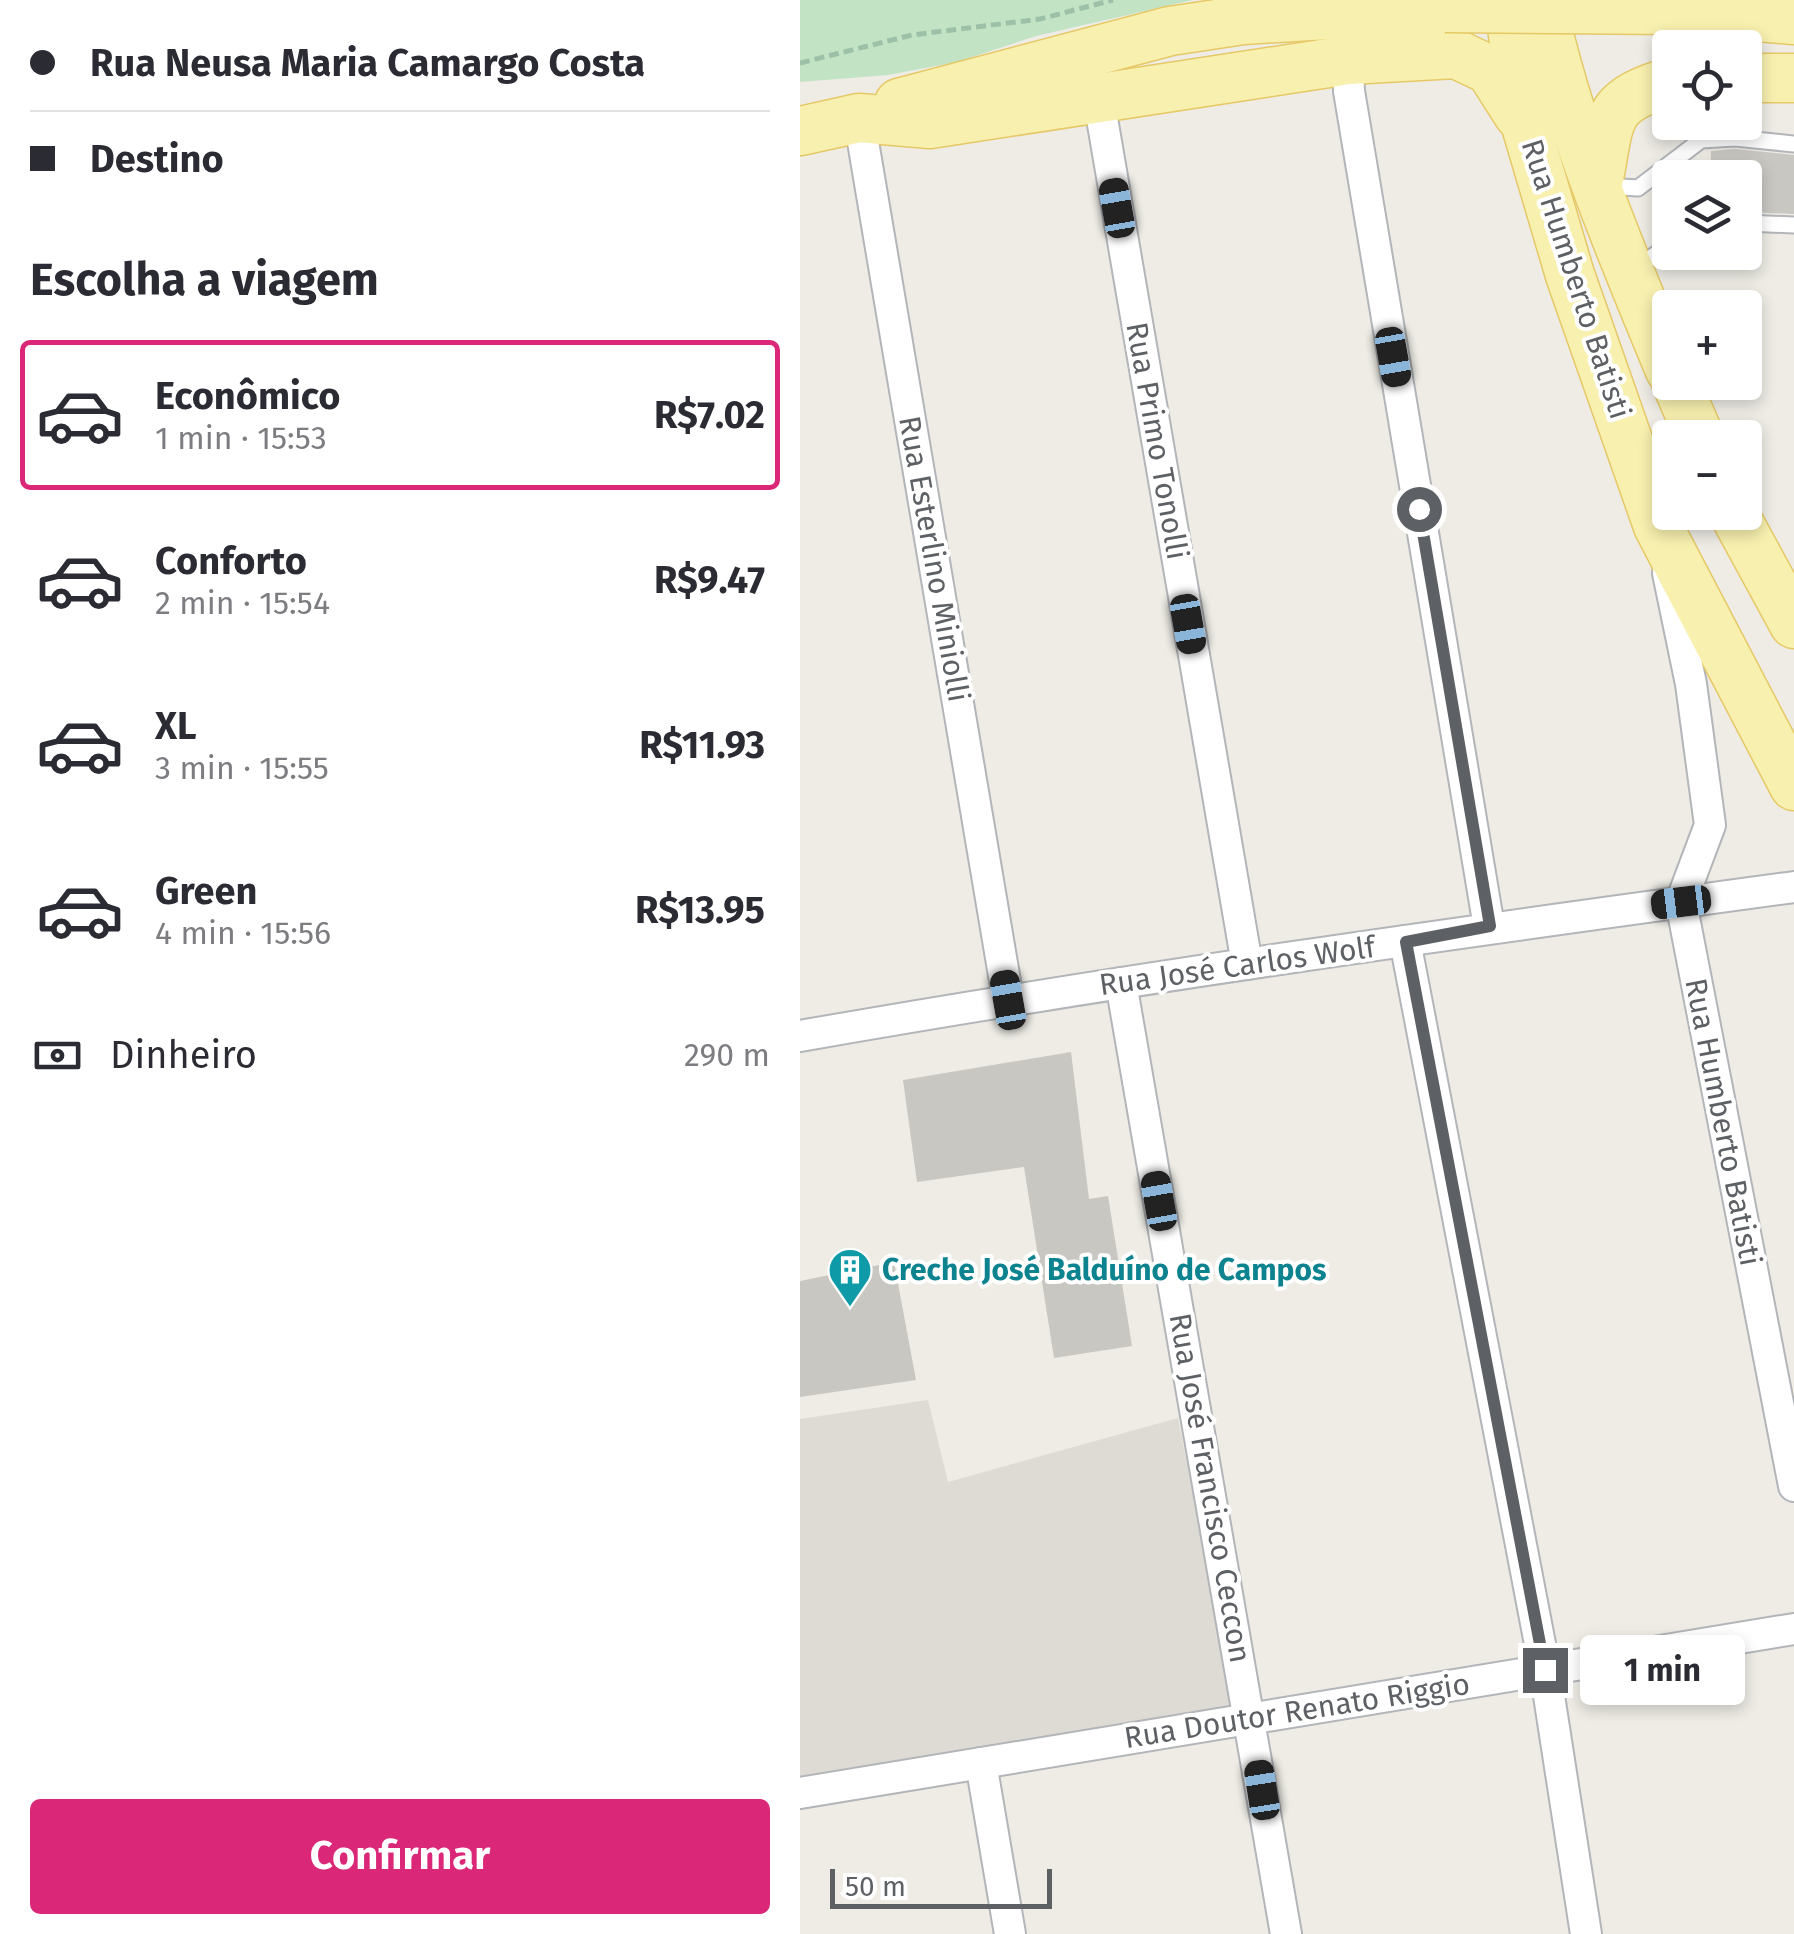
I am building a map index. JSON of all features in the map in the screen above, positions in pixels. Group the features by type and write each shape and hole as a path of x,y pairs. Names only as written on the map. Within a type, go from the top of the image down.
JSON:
{"main road":[{"path":"1508,0 1526,126"},
{"path":"1541,0 1552,49 1597,186 1652,327"},
{"path":"800,131 860,118 912,98 1170,31 1243,20 1444,8 1671,10 1794,20"},
{"path":"800,104 860,118 930,124 1098,95 1348,60 1456,54 1490,70 1526,126"},
{"path":"1762,78 1794,78"},
{"path":"1597,186 1610,122 1620,104 1632,93 1652,87"},
{"name":"Rua Humberto Batisti","path":"1526,126 1570,275 1652,509"},
{"path":"1660,530 1794,786"},
{"path":"1744,530 1794,624"}],"street":[{"path":"1348,60 1348,91 1490,926"},
{"name":"Rua Primo Tonolli","path":"1098,95 1247,964"},
{"name":"Rua Esterlino Miniolli","path":"860,118 1008,1000"},
{"name":"Rua Humberto Batisti","path":"1659,530 1691,684 1710,825 1681,902 1794,1486"},
{"name":"Rua José Carlos Wolf","path":"800,1036 1490,926 1794,887"},
{"path":"1406,942 1545,1670 1586,1934"},
{"name":"Rua José Francisco Ceccon","path":"1121,983 1286,1934"},
{"name":"Rua Doutor Renato Riggio","path":"800,1793 1794,1629"},
{"path":"981,1763 1010,1934"}],"lane":[{"path":"1597,186 1638,188 1701,140 1735,138 1794,144"},
{"path":"1762,224 1794,225"},
{"path":"1630,274 1652,258"}],"path":[{"path":"800,63 912,35 1040,18 1113,0"}],"shaded area":[{"path":"928,1400 948,1482 1178,1418 1234,1705 800,1778 800,1419"}],"green space":[{"path":"800,0 1193,0 1036,36 957,62 888,75 800,82"}],"building":[{"path":"1735,149 1794,155 1794,214 1762,213 1762,160 1711,160 1711,151"},
{"path":"1071,1052 1089,1199 1108,1196 1132,1346 1054,1358 1024,1167 917,1182 903,1080"},
{"name":"Creche José Balduíno de Campos","path":"894,1262 916,1380 800,1397 800,1281"}],"place":[{"name":"Creche José Balduíno de Campos","path":"850,1308"}],"route":[{"path":"1419,509 1490,926 1406,942 1545,1670"}]}
